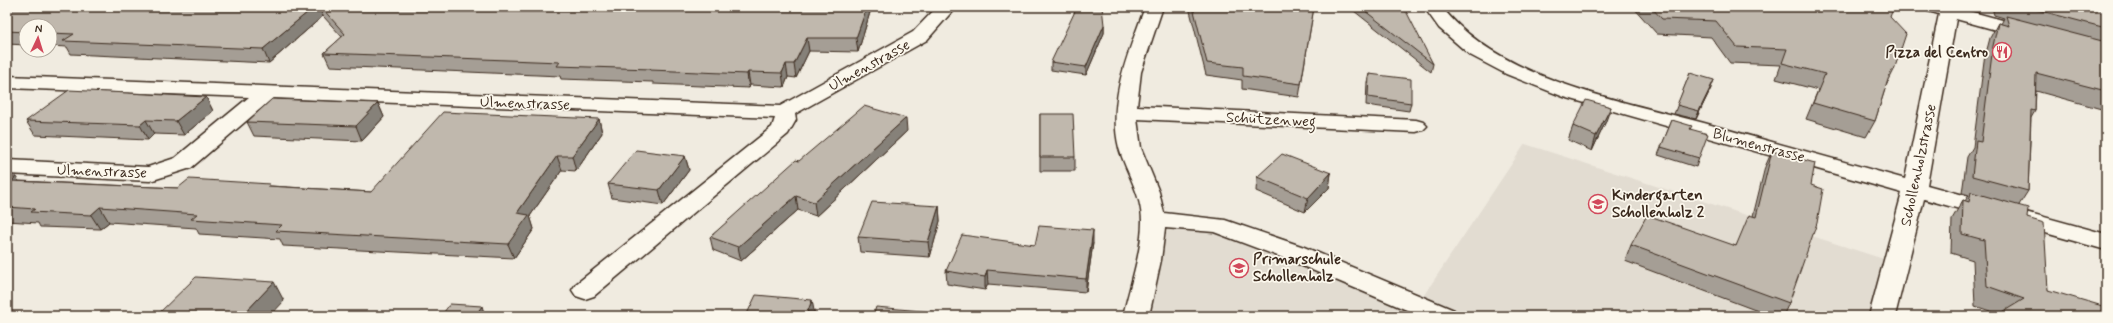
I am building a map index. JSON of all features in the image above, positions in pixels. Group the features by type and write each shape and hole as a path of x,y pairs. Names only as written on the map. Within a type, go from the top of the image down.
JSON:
{"street":[{"name":"Ulmenstrasse","path":"7,82 784,112 920,36 947,7"},
{"path":"1136,316 1149,260 1154,220 1148,192 1130,148 1126,112 1131,72 1154,7"},
{"name":"Blumenstrasse","path":"1433,7 1450,30 1474,50 1513,70 1571,93 2106,242"},
{"path":"1941,10 2038,35"},
{"name":"Schollenholzstrasse","path":"1882,316 1915,188 1941,10"},
{"name":"Ulmenstrasse","path":"7,167 150,174 183,163 267,93"},
{"path":"585,290 781,130 786,120 784,112"},
{"name":"Schützenweg","path":"1126,112 1416,126"},
{"path":"1154,220 1217,225 1295,252 1446,316"}],"shaded area":[{"name":"Kindergarten Schollenholz 2","path":"1525,144 1896,263 1882,316 1136,316 1154,220 1217,225 1418,304"}],"building":[{"path":"11,7 314,7 263,49 63,41 74,34 58,33 58,18 18,18 18,32 7,31 7,9"},
{"path":"321,7 867,7 856,38 807,38 794,64 786,64 782,73 748,72 747,74 557,66 560,62 324,53 345,34"},
{"path":"1077,7 1102,7 1104,25 1086,67 1051,62"},
{"path":"1193,7 1314,7 1301,84 1243,76 1243,67 1207,63"},
{"path":"1360,7 1400,7 1407,13 1433,64"},
{"path":"1651,7 1886,7 1893,9 1890,17 1906,34 1894,70 1891,70 1875,121 1813,103 1825,74 1782,63 1787,49 1737,47 1716,21 1662,19"},
{"path":"2026,7 2106,7 2106,28"},
{"path":"2006,16 2106,42 2106,91 2036,73 2035,111 2031,110 2028,191 1972,176 1976,141 1981,142 1993,46 1998,23 2009,26"},
{"path":"1690,73 1714,80 1699,111 1677,105"},
{"path":"1369,74 1411,79 1411,103 1368,97"},
{"path":"69,90 206,97 176,121 146,120 140,125 26,121"},
{"path":"272,99 378,103 356,126 247,122"},
{"path":"1586,100 1611,107 1596,136 1573,126"},
{"path":"864,106 906,118 814,202 796,196 738,247 710,237 796,160 799,161"},
{"path":"443,112 599,119 572,156 557,156 517,213 529,215 508,244 276,231 282,225 191,219 197,214 100,207 91,215 31,212 35,209 7,207 7,177 16,177 11,181 178,188 189,179 270,184 268,186 371,192"},
{"path":"1040,114 1073,114 1075,157 1040,157"},
{"path":"1672,120 1692,126 1690,129 1708,134 1699,158 1661,147"},
{"path":"636,150 685,156 659,190 608,184"},
{"path":"1772,151 1815,163 1811,185 1823,189 1817,223 1789,303 1631,245 1647,215 1736,246 1749,215 1756,217"},
{"path":"1282,154 1331,173 1308,198 1257,177"},
{"path":"1971,192 2028,208 2027,218 2044,223 2048,290 2106,307 2106,316 1996,316 2024,299 1987,286 1984,240 1962,234 1963,200 1969,202"},
{"path":"872,202 939,206 928,242 858,237"},
{"path":"1039,226 1093,230 1086,279 987,270 985,277 946,271 962,235 1035,245"},
{"path":"196,277 274,282 242,316 156,316"},
{"path":"756,295 812,300 806,316 746,316"},
{"path":"450,304 482,306 475,316 441,316"},
{"path":"876,307 933,312 932,316 873,316"}],"place":[{"name":"Pizza del Centro","path":"2002,52"},
{"name":"Kindergarten Schollenholz 2","path":"1598,204"},
{"name":"Primarschule Schollenholz","path":"1239,268"}]}
